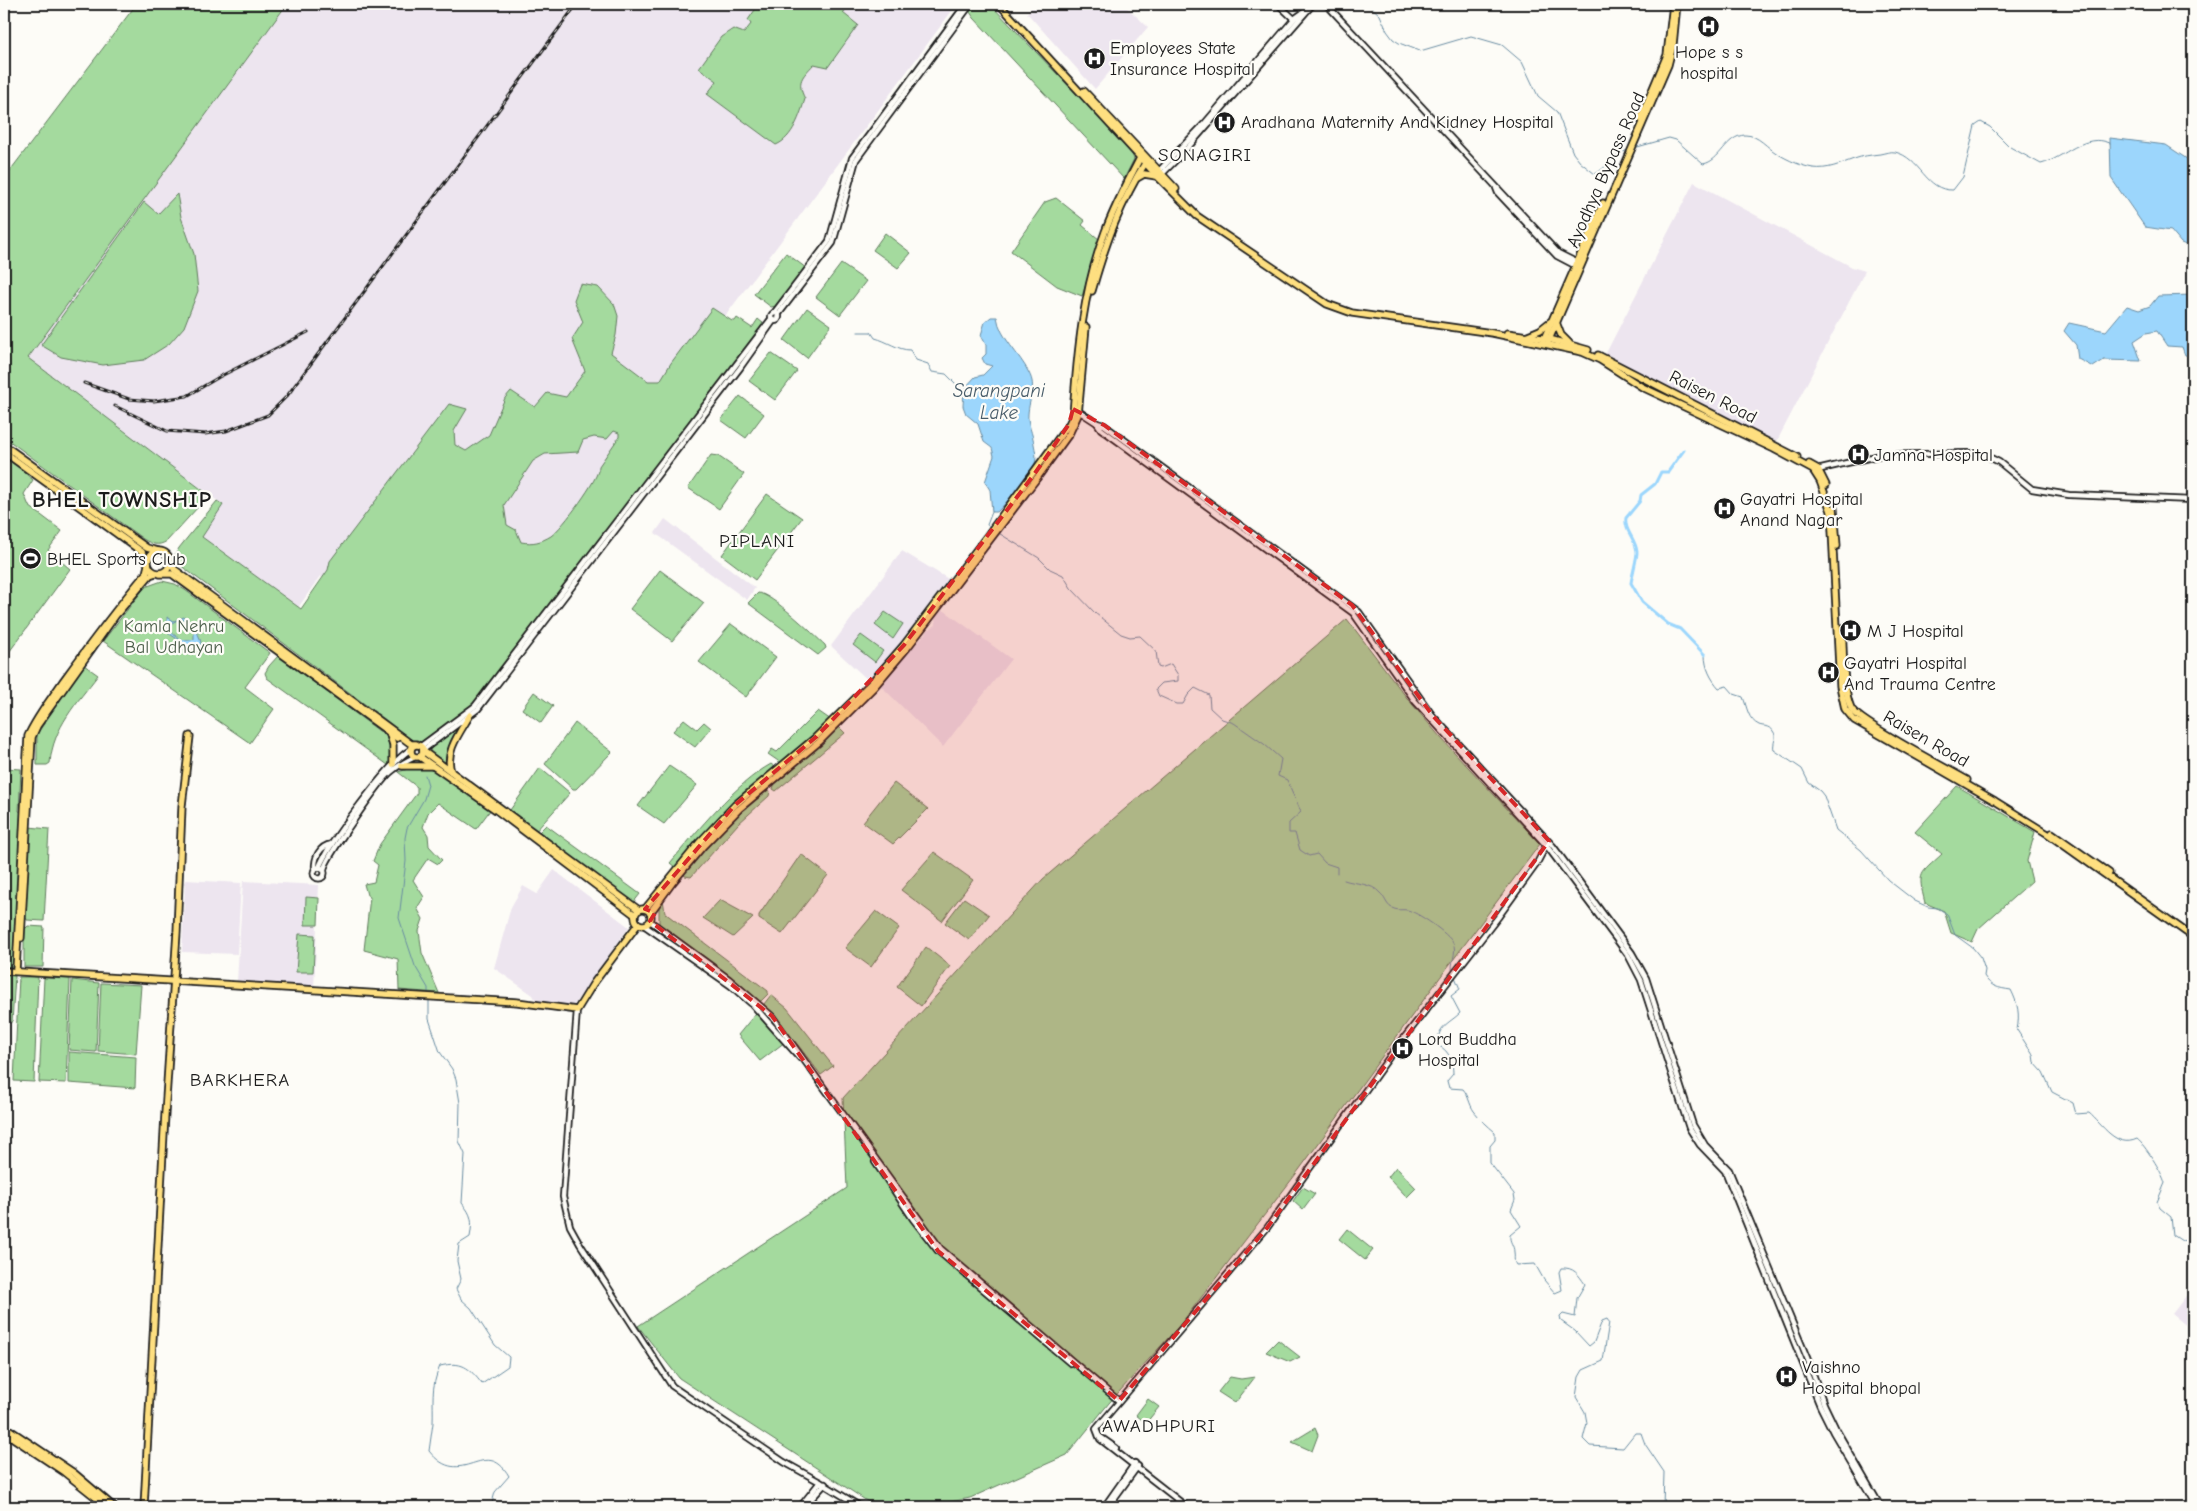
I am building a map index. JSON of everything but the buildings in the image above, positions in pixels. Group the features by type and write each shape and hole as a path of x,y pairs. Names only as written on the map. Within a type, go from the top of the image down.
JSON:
{"main road":[{"path":"1000,4 1146,161 1199,212 1328,301 1352,310 1526,336 1546,341"},
{"name":"Ayodhya Bypass Road","path":"1660,78 1667,55 1673,4"},
{"name":"Ayodhya Bypass Road","path":"1546,341 1671,56 1677,4"},
{"path":"641,925 642,912 672,883 738,809 818,742 874,687 907,648 989,538 1070,424 1076,410 1085,306 1109,228 1141,155"},
{"path":"1109,228 1146,161"},
{"path":"1136,179 1144,174 1159,174 1197,216 1327,304 1352,314 1546,341"},
{"path":"1526,336 1554,321 1561,335 1570,345"},
{"name":"Raisen Road","path":"1546,341 1586,349 1816,470 1831,511 1840,686 1845,709 1854,720 1995,801 2048,834 2193,932"},
{"name":"Raisen Road","path":"1546,341 1582,352 1600,360 1640,386 1816,470"},
{"path":"1640,386 1644,378"},
{"path":"4,445 147,548 167,554 174,568 411,744 434,766 497,808 642,912 650,921 641,925 593,984 577,1010 517,1002 4,971"},
{"path":"4,452 142,552 148,563 158,573 172,574 388,731 451,771 497,808"},
{"path":"17,971 32,737 37,726 146,573 152,553 158,551"},
{"path":"133,592 150,575 167,571 170,561"},
{"path":"451,771 449,765 451,752 470,715"},
{"path":"388,731 393,744 393,764"},
{"path":"144,1507 177,932 182,806 190,736"},
{"path":"402,766 420,764 434,766"},
{"name":"Raisen Road","path":"2123,885 2193,937"},
{"path":"4,1426 74,1473 114,1507"},
{"path":"4,1432 64,1472 108,1507"}],"street":[{"path":"772,319 475,706 417,750 402,766 391,771 319,869 315,860 320,851 324,846 332,844 393,764 417,750 478,709 745,361 772,319 771,315 776,314 829,241 852,158 966,4"},
{"path":"795,289 833,243 856,160 971,4"},
{"path":"1278,4 1294,19"},
{"path":"1159,174 1183,153 1313,4"},
{"path":"1326,4 1557,256 1578,265"},
{"path":"1159,174 1294,19 1303,10 1308,9"},
{"path":"1076,410 1353,613 1415,701 1548,843 1641,968 1646,978 1655,1013 1694,1125 1705,1145 1729,1170 1808,1360 1824,1404 1836,1429 1882,1507"},
{"path":"1816,470 1881,455 1968,453 1985,455 1999,462 2032,489 2069,494 2193,500"},
{"path":"1188,1507 1100,1439 1096,1429 1267,1228 1304,1179 1382,1067 1531,872 1548,843"},
{"path":"650,921 756,1001 772,1016 876,1163 913,1219 945,1258 1100,1388 1119,1401"},
{"path":"641,925 731,986 786,1038"},
{"path":"1615,933 1641,980 1689,1128 1700,1145 1725,1171 1820,1406 1877,1507"},
{"path":"577,1010 563,1197 566,1212 576,1238 672,1386 784,1462 823,1483 861,1507"},
{"path":"1104,1507 1136,1465"},
{"path":"1108,1507 1136,1465"},
{"path":"800,1507 823,1483"},
{"path":"804,1507 823,1483"}],"highlighted area":[{"path":"1073,409 1104,425 1352,605 1433,716 1549,841 1267,1228 1119,1401 938,1251 772,1016 650,921 655,913 645,909 735,805 816,737 904,645 1033,476 1069,424"}],"shaded area":[{"path":"287,4 957,4 461,672 450,670 320,576 298,608 201,537 223,505 27,358"},
{"name":"Employees State Insurance Hospital","path":"1035,4 1123,4 1148,27 1095,89 1027,13"},
{"path":"1694,182 1852,267 1865,271 1776,443 1605,355"},
{"path":"665,519 755,588 747,600 655,533"},
{"path":"902,551 950,580 916,628 869,681 831,646"},
{"path":"941,611 945,611 1011,659 943,747 881,686 928,630 936,625 935,618"},
{"path":"554,870 629,927 572,1008 536,1001 533,995 494,968 511,907 523,886 537,894"},
{"path":"185,880 241,883 237,954 182,952"},
{"path":"243,881 319,885 314,987 237,982"},
{"path":"2186,1296 2193,1296 2193,1331 2172,1314"}],"green space":[{"path":"133,4 287,4 28,358 209,495 167,541 158,544 143,539 4,437 4,169 9,172 135,6"},
{"path":"759,4 850,4 843,13 858,25 828,67 814,64 804,76 801,88 805,99 798,119 787,137 776,145 707,94 717,81 699,68 721,37 733,29 744,33 751,24 748,20"},
{"path":"975,4 979,6 981,4 990,4 1130,150 1134,159 1124,179 974,18 970,12"},
{"path":"177,194 181,217 194,254 198,291 184,327 169,344 144,360 103,365 61,357 41,345 144,202 158,214"},
{"path":"1056,198 1085,221 1082,225 1100,240 1082,296 1057,286 1011,251 1045,202"},
{"path":"885,233 911,253 898,268 873,250"},
{"path":"786,253 806,268 777,306 771,307 754,294"},
{"path":"841,264 866,281 840,315 816,297"},
{"path":"580,284 598,287 614,304 618,316 616,335 611,353 648,381 660,381 712,308 732,321 735,321 737,318 752,328 758,319 764,324 475,703 421,742 415,742 173,559 179,548 217,501 223,505 202,537 301,609 328,570 330,561 449,404 467,409 454,431 455,445 466,451 489,435 505,398 511,391 535,407 547,393 566,397 585,371 572,339 583,322 574,300","holes":["614,431 619,433 619,437 599,466 598,472 587,491 556,531 551,536 540,541 533,543 521,542 516,530 507,525 504,505 533,461 545,454 578,452 583,440 594,437 607,439"]},
{"path":"807,308 831,325 807,358 784,340"},
{"path":"771,353 797,371 775,400 749,381"},
{"path":"740,396 764,414 746,438 721,420"},
{"name":"BHEL Sports Club","path":"4,455 33,480 24,494 29,506 62,531 48,550 70,569 4,659"},
{"path":"711,455 718,456 744,474 719,509 688,488"},
{"path":"767,494 802,518 755,580 722,555"},
{"path":"660,570 704,603 672,641 630,609"},
{"name":"Kamla Nehru Bal Udhayan","path":"162,581 175,584 185,590 270,653 245,687 274,709 250,743 103,641 145,587"},
{"path":"758,593 782,607 825,645 826,648 818,655 748,603"},
{"path":"885,612 903,624 893,639 875,625"},
{"path":"1347,619 1407,698 1441,738 1540,844 1299,1170 1180,1325 1109,1403 1067,1455 970,1498 926,1507 876,1507 679,1378 638,1326 847,1188 843,1098 1043,879"},
{"path":"731,624 776,657 746,697 699,662"},
{"path":"861,635 883,651 875,662 853,645"},
{"path":"278,656 386,736 392,754 388,765 267,678 265,673"},
{"path":"84,665 98,675 74,706 61,727 52,750 50,763 47,765 37,765 37,734"},
{"path":"534,692 553,706 541,723 522,709"},
{"path":"818,711 831,720 781,763 768,754 772,749 777,752"},
{"path":"684,719 697,729 704,722 711,728 695,747 673,731"},
{"path":"575,723 612,752 576,789 573,789 545,764"},
{"path":"461,724 463,725 454,739 446,763 430,751 432,746"},
{"path":"838,726 845,733 776,791 773,789 775,782"},
{"path":"771,764 775,767 774,771 705,834 675,867 670,863 730,796 744,783"},
{"path":"669,766 697,785 664,824 638,806"},
{"path":"415,767 438,771 491,809 476,829 438,803 428,813 423,827 428,835 429,846 442,860 438,864 428,858 413,880 424,897 417,908 423,919 419,931 422,953 439,993 399,990 398,959 364,950 370,897 367,895 364,884 374,882 378,865 373,861 380,844 417,793 417,787 398,772"},
{"path":"4,768 21,769 19,811 21,812 14,966 4,967"},
{"path":"540,768 570,793 535,832 510,810"},
{"path":"894,783 928,809 893,844 863,822"},
{"path":"1957,786 2035,832 2027,861 2032,881 1978,929 1972,942 1951,933 1944,911 1925,903 1921,885 1922,874 1942,854 1915,832"},
{"path":"766,789 770,791 769,796 738,824 691,877 685,876 683,873 730,819"},
{"path":"546,825 640,894 633,903 537,834"},
{"path":"29,827 49,829 44,921 27,920 25,916"},
{"path":"934,852 973,880 942,921 901,890"},
{"path":"801,854 828,875 782,934 759,919 759,915"},
{"path":"306,897 319,898 318,925 305,925"},
{"path":"964,898 989,915 969,940 945,923"},
{"path":"663,899 665,913 768,991 768,994 761,1001 757,1001 659,924 659,904"},
{"path":"720,900 753,918 733,937 703,918"},
{"path":"876,911 899,928 871,967 845,948"},
{"path":"28,926 44,927 43,967 24,967 24,930"},
{"path":"299,934 315,935 313,972 296,972"},
{"path":"926,947 950,966 921,1006 897,987"},
{"path":"4,975 15,976 12,1022 4,1022"},
{"path":"19,977 38,977 34,1082 14,1081"},
{"path":"44,978 70,979 66,1083 39,1082"},
{"path":"72,980 99,983 96,1052 69,1050"},
{"path":"101,983 141,985 136,1054 98,1051"},
{"path":"771,995 787,1008 833,1066 821,1075 765,1007 764,1004"},
{"path":"756,1013 785,1042 760,1061 738,1035"},
{"path":"69,1052 136,1057 135,1088 69,1083"},
{"path":"1396,1167 1416,1188 1407,1197 1388,1177"},
{"path":"1303,1187 1315,1194 1303,1210 1293,1201"},
{"path":"1347,1229 1373,1250 1365,1260 1339,1239"},
{"path":"1278,1340 1300,1357 1290,1362 1266,1352"},
{"path":"1230,1377 1241,1379 1255,1377 1235,1403 1218,1392"},
{"path":"1148,1399 1159,1407 1146,1423 1136,1415"},
{"path":"1315,1428 1318,1435 1312,1451 1292,1442"}],"water":[{"path":"2110,138 2166,145 2193,163 2193,251 2191,247 2181,243 2171,231 2145,227 2111,178"},
{"path":"2193,295 2193,356 2185,355 2182,347 2167,346 2157,331 2146,333 2134,341 2141,361 2104,360 2093,367 2078,359 2076,345 2064,331 2069,323 2106,331 2127,306 2139,310 2150,306 2158,296"},
{"name":"Sarangpani Lake","path":"991,317 997,317 1002,332 1031,378 1032,388 1028,417 1036,456 1035,463 1028,475 997,512 992,512 990,490 985,482 994,456 992,448 984,442 978,424 966,414 963,406 964,389 975,377 983,375 992,366 985,364 982,358 986,354 986,345 981,335 985,322"},
{"path":"167,617 174,621 179,619 184,617 196,630 201,647 186,648 182,642 168,633","holes":["179,619 184,620 194,632 194,639 183,640 169,629 172,623"]}],"waterway":[{"path":"1368,4 1380,15 1393,39 1420,51 1471,36 1502,45 1522,62 1538,96 1557,112 1573,153 1580,162 1595,174 1618,154 1628,150"},
{"path":"1634,148 1669,138 1676,140 1703,164 1709,162 1738,136 1745,135 1759,139 1790,161 1813,168 1824,168 1863,156 1893,152 1904,155 1936,185 1944,189 1953,190 1963,177 1975,126 1981,122 1990,127 2010,147 2041,164 2083,143 2101,140 2110,143"},
{"path":"858,332 871,332 875,338 901,349 910,350 916,360 928,364 932,372 946,374 960,388 965,389"},
{"path":"1684,450 1668,472 1661,472 1655,484 1641,495 1640,501 1626,518 1627,527 1637,552 1631,583 1642,602 1668,624 1680,629 1705,655"},
{"path":"990,527 987,525 992,512"},
{"path":"997,532 1039,558 1050,569 1063,575 1071,588 1095,613 1121,634 1130,637 1140,636 1156,651 1158,667 1161,668 1171,664 1178,675 1178,681 1162,683 1156,689 1159,696 1177,704 1183,704 1195,688 1209,695 1210,708 1222,719 1234,723 1264,744 1281,759 1278,776 1287,780 1301,812 1289,823 1289,833 1295,833 1300,850 1309,856 1317,854 1325,863 1337,867 1337,873"},
{"path":"1705,655 1706,664 1713,681 1719,688 1727,686 1734,694 1743,697 1752,720 1759,725 1772,729 1775,738 1774,750 1802,769 1809,783 1824,796 1836,830 1861,850 1888,880 1915,901 1928,907 1938,908 1947,914 1955,935 1973,948 1981,958 1985,970 1984,976 1989,983 2002,989 2011,990 2018,1009 2017,1030 2033,1055 2034,1062 2043,1072 2052,1092 2073,1103 2076,1114 2089,1113 2104,1129 2116,1138 2122,1141 2137,1139 2144,1147 2157,1166 2165,1183 2157,1202 2160,1208 2171,1217 2173,1235 2182,1241 2193,1238"},
{"path":"425,775 428,785 424,799 407,828 405,838 406,861 399,918 415,966 428,988 428,994"},
{"path":"1344,880 1373,887 1392,908 1411,911 1445,934 1454,947 1453,973"},
{"path":"1455,977 1460,989 1451,996 1460,1013 1441,1030 1438,1040 1439,1046 1448,1054 1452,1066 1453,1074 1447,1081 1449,1088 1463,1089 1474,1111 1495,1132 1495,1140 1490,1146 1490,1163 1514,1194 1515,1200 1511,1210 1521,1226 1510,1235 1515,1263 1516,1265 1535,1264 1544,1280 1555,1293 1562,1290 1559,1272 1561,1268 1572,1270 1578,1274 1585,1284 1577,1298 1575,1317 1563,1314 1560,1317 1561,1321 1575,1331 1589,1346 1594,1342 1602,1321 1607,1319 1609,1322 1603,1361 1583,1370 1579,1377 1576,1397 1585,1412 1587,1423 1583,1439 1590,1446 1623,1448 1635,1433 1641,1433 1645,1444 1664,1472 1663,1507"},
{"path":"429,998 429,1019 440,1052 452,1069 456,1079 460,1103 459,1141 465,1154 462,1203 470,1215 471,1227 470,1237 459,1244 457,1261 461,1279 456,1289 461,1299 471,1308 495,1345 509,1357 508,1366 482,1384 473,1373 460,1365 440,1366 433,1395 433,1423 429,1451 441,1462 452,1466 462,1466 482,1461 491,1461 500,1465 509,1476 495,1492 491,1507"}],"railway":[{"path":"115,406 167,431 205,434 226,431 268,415 287,396 577,4"},
{"path":"84,383 129,399 154,401 187,396 219,377 308,332"}],"place":[{"name":"Hope s s hospital","path":"1709,27"},
{"name":"Employees State Insurance Hospital","path":"1094,58"},
{"name":"Aradhana Maternity And Kidney Hospital","path":"1225,122"},
{"name":"Jamna Hospital","path":"1858,455"},
{"name":"Gayatri Hospital Anand Nagar","path":"1724,509"},
{"name":"BHEL Sports Club","path":"31,559"},
{"name":"M J Hospital","path":"1851,631"},
{"name":"Gayatri Hospital And Trauma Centre","path":"1828,673"},
{"name":"Lord Buddha Hospital","path":"1402,1049"},
{"name":"Vaishno Hospital bhopal","path":"1786,1377"}],"district":[{"name":"SONAGIRI","path":"1205,155"},
{"name":"BHEL TOWNSHIP","path":"122,500"},
{"name":"PIPLANI","path":"757,541"},
{"name":"BARKHERA","path":"240,1080"},
{"name":"AWADHPURI","path":"1159,1426"}]}
